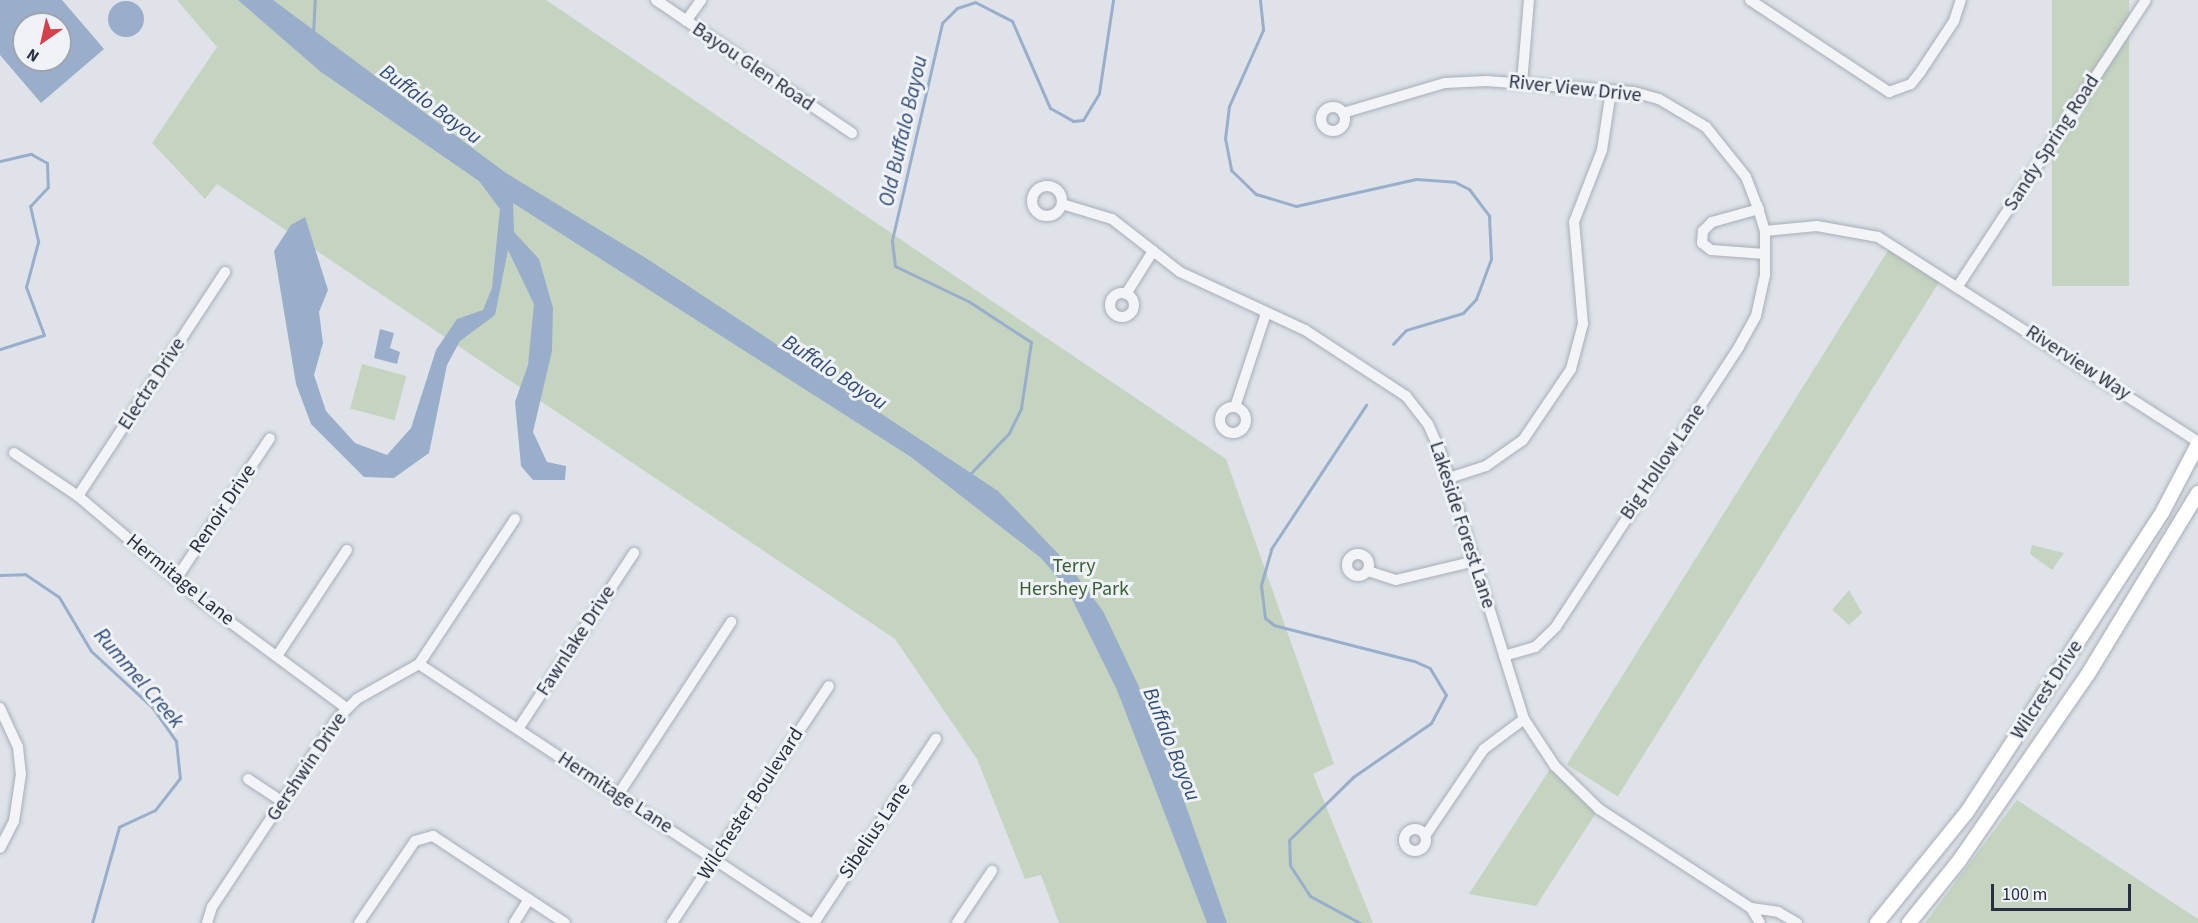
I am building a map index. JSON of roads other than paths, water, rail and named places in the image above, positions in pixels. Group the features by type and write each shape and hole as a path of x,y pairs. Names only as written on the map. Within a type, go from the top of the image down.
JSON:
{"main road":[{"name":"Wilcrest Drive","path":"1877,923 1967,812 2163,511 2198,443"},
{"name":"Wilcrest Drive","path":"1909,923 1972,843 2088,674 2198,493"}],"street":[{"name":"Bayou Glen Road","path":"656,0 852,133"},
{"path":"686,21 700,0"},
{"path":"1522,83 1529,0"},
{"path":"1750,0 1876,86 1901,90 1948,31 1961,0"},
{"name":"Sandy Spring Road","path":"1958,286 2146,0"},
{"name":"River View Drive","path":"1343,113 1445,83 1522,83 1611,91 1659,99 1706,128 1746,177 1759,208 1765,231"},
{"path":"1449,478 1486,466 1523,440 1571,369 1583,324 1574,222 1602,150 1611,91"},
{"name":"Lakeside Forest Lane","path":"1062,204 1112,219 1153,251 1210,288 1305,330 1406,396 1428,424 1449,478 1524,719 1580,794 1751,908 1778,912 1797,923"},
{"path":"1759,208 1712,222 1703,231 1702,243 1712,250 1765,254"},
{"path":"1765,231 1817,226 1868,234 1958,286"},
{"name":"Big Hollow Lane","path":"1504,656 1535,646 1556,627 1739,347 1756,316 1765,254 1765,231"},
{"path":"1126,294 1153,251"},
{"name":"Electra Drive","path":"78,496 225,272"},
{"name":"Riverview Way","path":"1958,286 2198,443"},
{"path":"1235,407 1266,313"},
{"name":"Renoir Drive","path":"176,579 270,438"},
{"name":"Hermitage Lane","path":"14,453 78,496 176,579 346,708"},
{"name":"Gershwin Drive","path":"207,923 283,802 346,708 419,664 514,519"},
{"path":"277,656 347,550"},
{"name":"Fawnlake Drive","path":"518,729 634,553"},
{"path":"1368,571 1396,580 1475,561"},
{"path":"618,795 731,622"},
{"name":"Hermitage Lane","path":"419,664 813,923"},
{"name":"Wilchester Boulevard","path":"672,923 829,686"},
{"path":"0,708 18,747 21,774 14,822 0,848"},
{"path":"1425,836 1485,749 1524,719"},
{"name":"Sibelius Lane","path":"813,923 936,740"},
{"path":"248,779 283,802"},
{"path":"359,923 415,841 433,836 566,923"},
{"path":"957,923 992,871"},
{"path":"514,923 530,899"},
{"name":"Lakeside Forest Lane","path":"1751,908 1760,923"}],"water":[{"path":"0,0 62,0 104,49 41,103 15,72 72,72 72,12 12,12 12,69 0,55"},
{"path":"238,0 273,0 506,173 649,260 998,491 1067,563 1103,611 1159,729 1227,923 1207,923 1117,690 1066,587 1041,558 911,457 513,203 514,232 539,259 553,308 552,351 533,432 547,462 566,466 565,480 533,480 521,466 515,402 528,365 534,304 508,250 495,315 460,341 447,365 429,453 394,478 364,477 311,424 296,384 274,251 291,225 305,217 328,290 319,312 323,343 314,375 326,411 355,443 387,455 411,428 436,350 457,319 483,310 492,288 500,209 479,181 321,72"},
{"path":"126,1 139,6 144,19 139,32 126,37 113,32 108,19 113,6"},
{"path":"380,329 394,333 390,348 400,352 397,364 374,358"}],"waterway":[{"path":"313,34 315,0"},
{"name":"Old Buffalo Bayou","path":"970,474 1009,433 1021,408 1031,342 968,301 895,266 892,240 942,23 957,8 975,2 1012,21 1050,108 1073,121 1083,120 1099,93 1113,0"},
{"name":"Old Buffalo Bayou","path":"1260,0 1263,30 1229,106 1225,138 1231,170 1256,194 1296,206 1416,179 1455,182 1469,189 1489,216 1491,259 1476,299 1463,313 1406,330 1393,344"},
{"name":"Rummel Creek","path":"0,161 31,154 47,163 48,187 30,206 38,242 26,287 44,335 0,349"},
{"name":"Old Buffalo Bayou","path":"1360,923 1310,896 1290,865 1289,840 1353,777 1431,723 1446,695 1430,668 1414,661 1274,625 1265,618 1261,585 1271,549 1366,405"},
{"name":"Rummel Creek","path":"0,575 25,574 59,597 91,651 152,707 176,741 180,778 155,810 119,827 92,923"}],"water label":[{"name":"Buffalo Bayou","path":"431,104"},
{"name":"Buffalo Bayou","path":"835,372"},
{"name":"Buffalo Bayou","path":"1172,744"}],"park label":[{"name":"Terry Hershey Park","path":"1074,578"}]}
